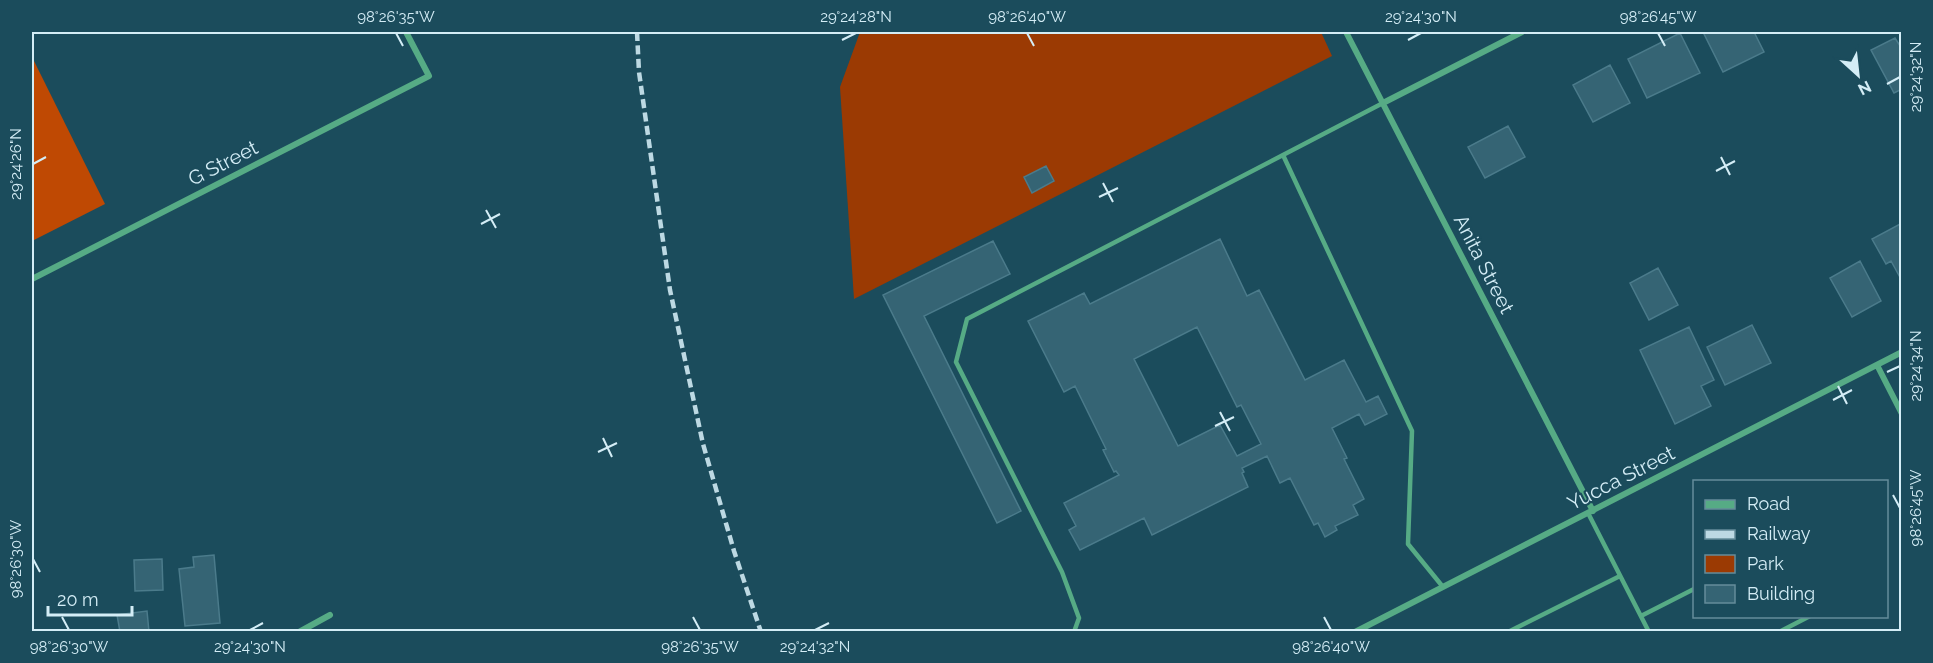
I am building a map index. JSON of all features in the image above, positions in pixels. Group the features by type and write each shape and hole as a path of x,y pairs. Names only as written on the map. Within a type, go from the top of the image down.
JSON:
{"street":[{"name":"G Street","path":"32,279 429,76 406,32"},
{"name":"Anita Street","path":"1346,32 1590,512"},
{"path":"1383,103 1522,32"},
{"name":"Yucca Street","path":"1355,632 1902,352"},
{"path":"1877,365 1902,414"},
{"path":"299,632 330,615"}],"lane":[{"path":"1074,632 1079,618 1062,572 956,362 967,319 1383,103"},
{"path":"1283,155 1412,431 1408,544 1443,587"},
{"path":"1590,512 1649,632"},
{"path":"1509,632 1620,576"},
{"path":"1641,616 1693,590"},
{"path":"1779,632 1806,618"}],"green space":[{"path":"860,32 1321,32 1332,56 854,299 840,87"}],"shaded area":[{"path":"32,57 105,204 32,241"}],"building":[{"path":"1703,32 1754,32 1764,52 1723,72"},
{"path":"1680,33 1700,73 1647,98 1628,59"},
{"path":"1895,38 1902,49 1902,89 1894,93 1871,50"},
{"path":"1610,65 1630,103 1593,122 1573,85"},
{"path":"1508,126 1525,157 1485,178 1468,147"},
{"path":"1046,166 1054,181 1032,193 1024,177"},
{"path":"1902,223 1902,281 1891,261 1886,264 1872,239"},
{"path":"1220,239 1247,296 1259,290 1305,380 1344,360 1366,402 1378,396 1387,414 1365,425 1359,414 1332,428 1364,499 1353,505 1358,515 1335,526 1337,530 1325,537 1318,523 1314,525 1290,478 1280,483 1267,456 1242,468 1248,487 1152,535 1144,518 1080,550 1069,530 1076,526 1064,503 1119,475 1116,471 1114,472 1103,450 1106,449 1075,386 1064,392 1028,321 1084,293 1090,304","holes":["1197,327 1237,407 1241,405 1261,444 1237,456 1220,425 1178,446 1134,359"]},
{"path":"993,241 1010,274 924,316 1021,511 997,523 883,295"},
{"path":"1860,261 1881,301 1852,317 1830,278"},
{"path":"1658,268 1678,305 1649,320 1630,283"},
{"path":"1752,325 1771,363 1725,385 1707,347"},
{"path":"1689,327 1714,380 1701,386 1711,406 1675,424 1640,350"},
{"path":"214,555 220,623 185,626 179,569 194,567 193,557"},
{"path":"162,559 163,590 135,591 134,560"},
{"path":"147,611 149,632 120,632 117,615"}],"railway":[{"path":"637,32 639,72 670,290 703,444 734,551 761,632"}]}
